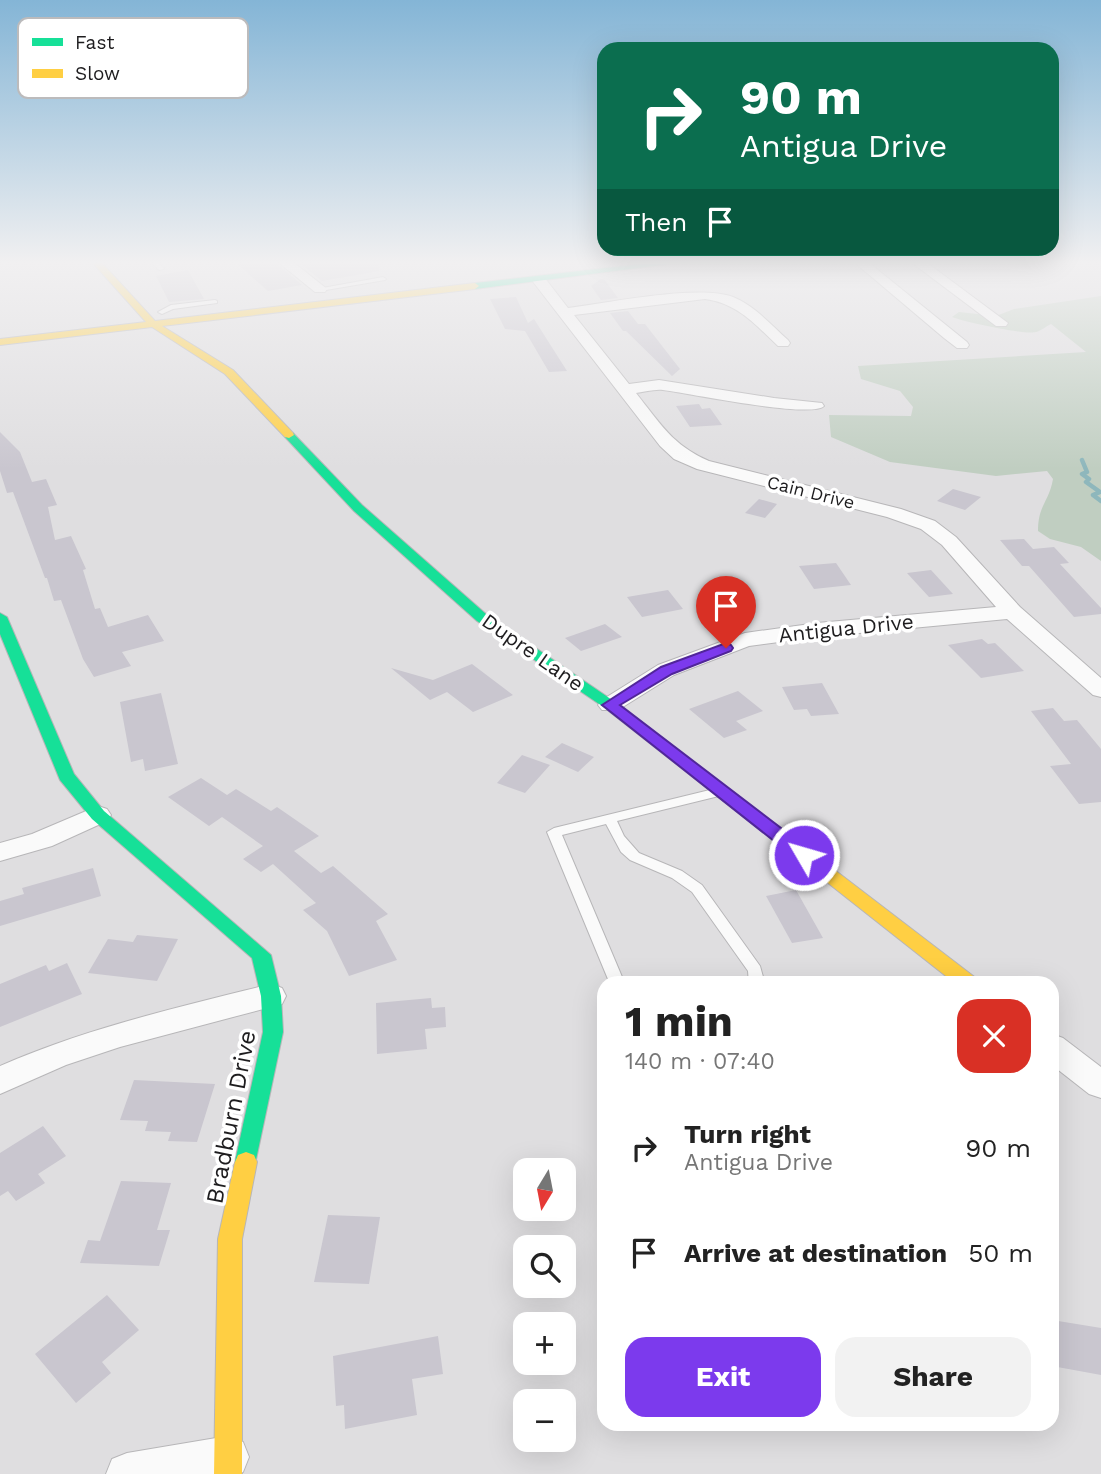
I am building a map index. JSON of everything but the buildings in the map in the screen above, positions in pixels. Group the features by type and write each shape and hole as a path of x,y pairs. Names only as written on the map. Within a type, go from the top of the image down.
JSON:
{"street":[{"path":"0,342 66,331"},
{"name":"Dupre Lane","path":"172,331 229,372 358,508 482,618 610,705 960,976"},
{"name":"Cain Drive","path":"582,331 666,442 680,455 703,465 894,513 928,525 949,541 1012,612 1101,690"},
{"path":"769,331 783,343"},
{"path":"941,331 962,345"},
{"path":"627,389 659,385 774,403 816,406"},
{"name":"Antigua Drive","path":"610,705 666,670 745,640 817,630 1012,612"},
{"name":"Bradburn Drive","path":"0,617 4,640 55,746 66,776 98,815 261,955 271,996 272,1032 265,1081 230,1239 228,1465"},
{"path":"0,852 42,840 98,815"},
{"path":"0,1081 55,1056 118,1035 271,996"},
{"path":"1059,1053 1101,1086"},
{"path":"127,1474 228,1465"}],"lane":[{"path":"615,976 554,832 722,792"},
{"path":"610,819 619,842 633,858 692,884 755,970 756,976"}],"green space":[{"path":"1059,331 1101,331 1101,561 1081,547 1050,539 1038,531 1040,515 1053,479 1047,471 996,476 890,462 831,437 829,415 911,416 913,407 900,391 861,379 858,366 1086,352"}],"waterway":[{"path":"1082,460 1087,472 1082,474 1089,479 1086,482 1100,492 1093,495 1101,501"}],"traffic: fast":[{"path":"289,435 358,508 482,618 610,705 796,849"},
{"path":"0,617 66,776 98,815 261,955 271,996 273,1032 246,1162"}],"traffic: slow":[{"path":"0,342 95,331"},
{"path":"164,331 229,372 289,435"},
{"path":"796,849 960,976"},
{"path":"228,1474 230,1239 246,1162"}],"route":[{"path":"726,648 666,670 610,705 804,855"}]}
